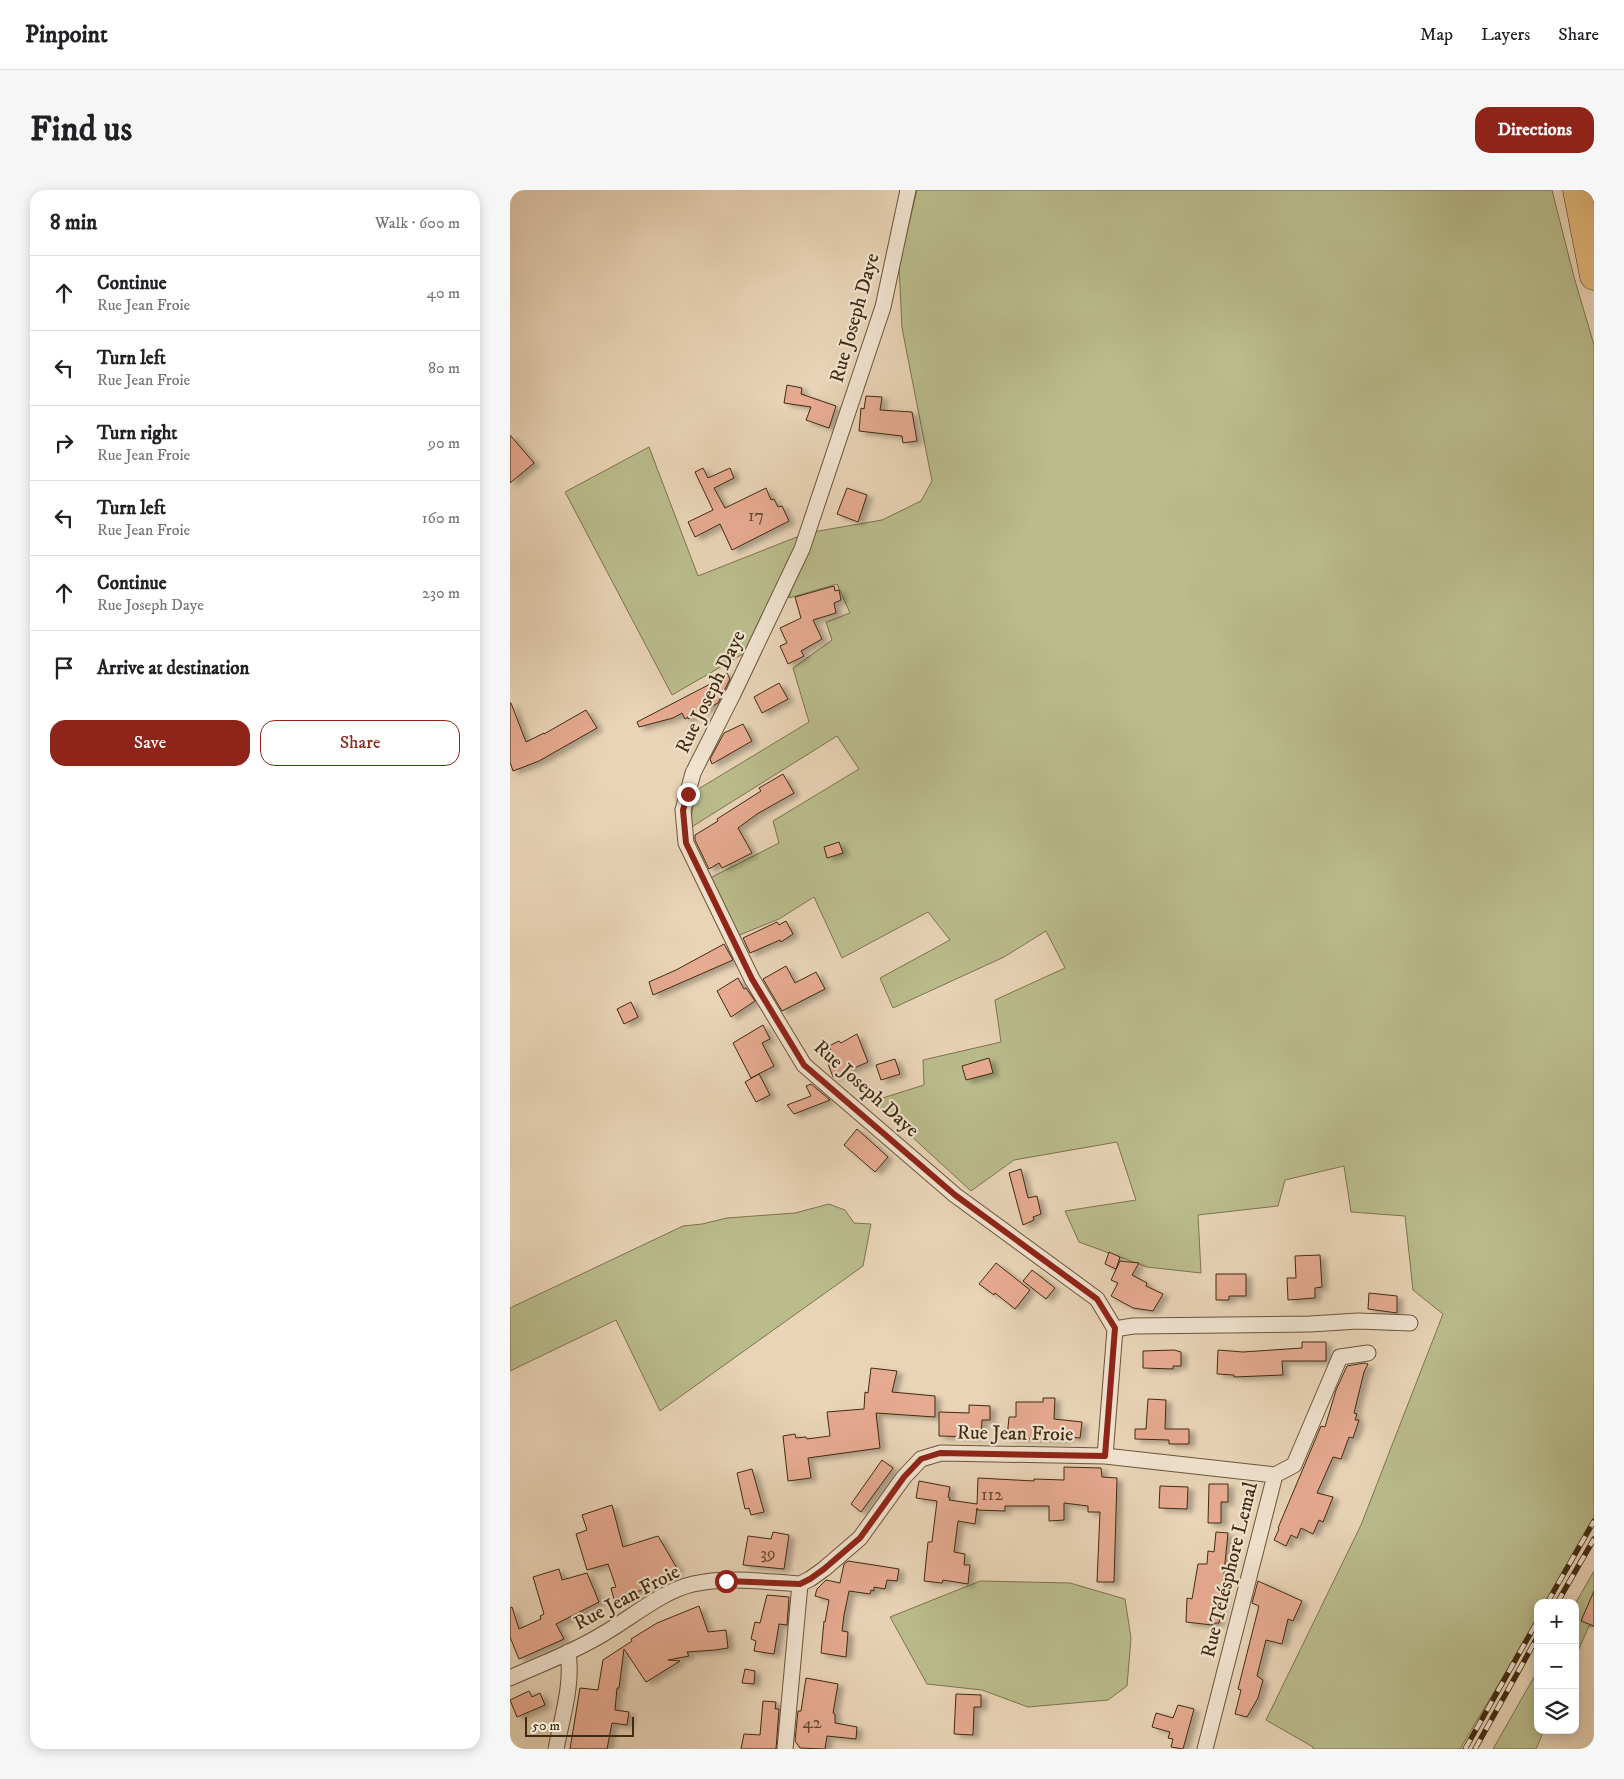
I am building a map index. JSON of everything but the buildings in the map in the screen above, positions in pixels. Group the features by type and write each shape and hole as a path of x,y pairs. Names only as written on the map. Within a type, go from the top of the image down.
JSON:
{"highway":[{"path":"1577,190 1594,276"}],"street":[{"name":"Rue Joseph Daye","path":"908,190 883,307 802,549 693,773 683,810 686,843 752,979 804,1065 955,1195 1097,1299 1115,1328"},
{"path":"1105,1456 1115,1328 1133,1326 1310,1324 1358,1320 1410,1323"},
{"name":"Rue Télésphore Lemal","path":"1205,1749 1275,1475 1294,1465 1340,1358 1368,1353"},
{"name":"Rue Jean Froie","path":"510,1678 602,1635 657,1600 690,1585 707,1581 800,1584 810,1579 860,1538 904,1477 921,1459 940,1453 1105,1456 1275,1475"},
{"path":"785,1749 800,1584"},
{"path":"556,1749 569,1686 570,1666 568,1652"}],"green space":[{"path":"917,190 1552,190 1574,277 1594,345 1594,1523 1549,1599 1534,1599 1534,1625 1460,1749 1313,1749 1313,1747 1266,1720 1361,1525 1443,1314 1413,1290 1405,1216 1351,1212 1344,1166 1285,1180 1278,1206 1198,1215 1201,1273 1147,1267 1079,1242 1065,1211 1136,1200 1117,1142 1014,1160 971,1191 873,1101 924,1085 923,1060 1001,1042 995,1000 1065,968 1046,931 1004,957 893,1008 880,978 950,940 928,912 842,958 814,897 779,919 732,938 704,881 779,843 773,821 859,769 837,736 690,828 695,791 809,722 793,668 832,640 826,622 850,613 837,584 789,598 806,538 755,647 672,695 565,492 649,447 698,576 807,533 882,520 921,501 932,481 902,328 899,266"},
{"path":"829,1204 845,1210 854,1223 871,1224 863,1266 660,1411 616,1320 510,1371 510,1308 683,1226 727,1218 795,1213"},
{"path":"1594,1571 1594,1626 1589,1626 1579,1649 1579,1599"},
{"path":"980,1581 1070,1583 1125,1599 1131,1638 1127,1686 1108,1700 1028,1707 982,1690 927,1684 890,1617"},
{"path":"1534,1677 1534,1734 1542,1734 1536,1749 1493,1749"}],"railway":[{"path":"1549,1599 1594,1521"},
{"path":"1559,1599 1594,1539"},
{"path":"1465,1749 1534,1627"},
{"path":"1475,1749 1534,1643"}],"route":[{"path":"688,794 683,810 686,843 752,979 804,1065 955,1195 1097,1299 1115,1328 1105,1456 1045,1453 940,1453 921,1459 904,1477 860,1538 810,1579 800,1584 726,1581"}]}
